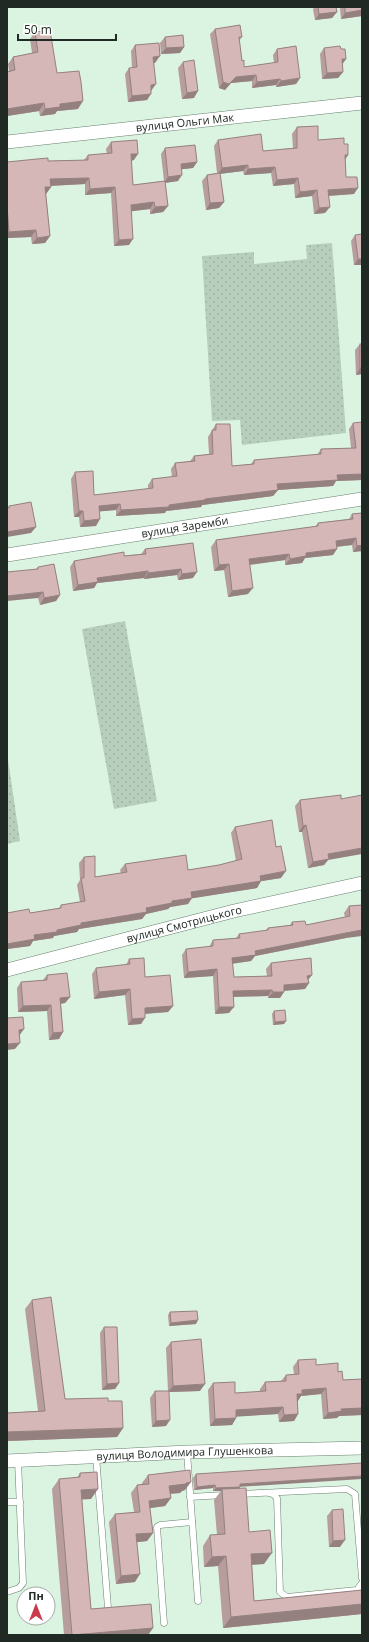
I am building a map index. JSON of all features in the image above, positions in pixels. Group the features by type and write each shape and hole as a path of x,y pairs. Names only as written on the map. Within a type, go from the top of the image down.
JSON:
{"street":[{"name":"вулиця Ольги Мак","path":"7,142 362,103"},
{"name":"вулиця Заремби","path":"7,555 362,498"},
{"name":"вулиця Смотрицького","path":"7,970 234,911 362,883"},
{"name":"вулиця Володимира Глушенкова","path":"13,1461 187,1452 362,1448"}],"lane":[{"path":"187,1452 198,1601"},
{"path":"96,1456 108,1608"},
{"path":"7,1592 19,1588 23,1583 20,1502 13,1461"},
{"path":"236,1494 347,1489 355,1494 359,1498 362,1578"},
{"path":"267,1493 273,1494 277,1498 280,1592 283,1595 288,1597 357,1590 362,1583"},
{"path":"190,1497 229,1495"},
{"path":"7,1502 20,1502"},
{"path":"164,1622 157,1527 160,1525 192,1522"}],"green space":[{"path":"332,243 346,433 242,445 240,420 212,421 202,256 254,252 254,264 307,259 306,245"},
{"path":"125,621 157,801 114,809 82,629"},
{"path":"7,753 20,841 7,844"}],"building":[{"path":"318,7 336,7 337,12 319,14"},
{"path":"345,7 362,7 362,10 345,13"},
{"path":"240,25 242,37 239,37 244,67 278,62 277,49 296,46 300,78 281,81 280,79 257,82 256,75 236,77 229,84 223,82 215,29"},
{"path":"50,30 57,73 79,71 83,101 60,104 60,107 45,109 44,103 7,109 7,72 15,70 13,57 38,52 35,32"},
{"path":"183,35 184,47 166,48 165,37"},
{"path":"159,43 160,56 153,57 156,84 151,85 151,94 132,96 129,68 137,67 135,45"},
{"path":"340,46 341,49 345,49 346,59 342,59 343,72 327,73 324,48"},
{"path":"194,60 198,91 187,93 183,62"},
{"path":"318,126 318,140 344,138 344,144 348,144 348,155 345,155 346,177 357,177 358,188 328,190 330,207 319,208 317,190 300,192 298,178 277,180 275,167 248,169 248,165 222,168 218,140 261,134 263,151 297,148 297,127"},
{"path":"137,140 138,154 131,154 133,185 165,181 168,206 155,207 154,202 131,205 133,239 119,240 115,187 90,189 89,178 50,179 51,187 45,187 50,236 37,238 36,230 9,232 7,206 7,162 48,158 48,161 88,160 88,155 112,153 111,142"},
{"path":"195,145 197,162 181,164 182,175 168,177 165,148"},
{"path":"220,173 224,202 210,203 207,175"},
{"path":"362,234 362,259 358,259 355,235"},
{"path":"360,344 362,344 362,368 360,368"},
{"path":"362,422 362,474 337,475 338,480 277,484 278,490 205,499 169,505 169,507 121,510 120,504 99,506 100,519 84,521 83,511 79,511 75,472 93,471 94,495 153,488 152,479 177,476 175,463 195,461 194,456 213,454 212,430 216,430 216,424 230,424 232,466 254,464 254,460 321,454 321,449 356,448 353,423"},
{"path":"31,502 36,527 7,532 7,508 9,508 9,506"},
{"path":"362,513 362,545 357,546 356,538 336,541 337,549 306,553 306,556 290,559 289,554 249,559 253,588 232,591 229,564 219,565 216,540 318,526 318,523 353,519 352,514"},
{"path":"193,543 197,572 182,574 181,569 148,573 148,571 97,578 98,582 78,585 74,561 124,552 124,556 146,554 145,549"},
{"path":"54,564 60,595 44,598 43,592 7,596 7,572 38,569 38,567"},
{"path":"341,795 341,799 362,795 362,848 328,854 329,859 313,862 306,825 303,826 300,800"},
{"path":"272,820 276,847 281,846 286,871 260,876 261,881 191,892 192,898 172,901 172,903 146,908 147,912 81,923 81,925 57,930 57,932 34,935 35,939 7,944 7,913 29,909 30,913 61,908 61,905 85,901 81,878 84,878 84,857 95,856 95,877 127,872 125,864 186,855 188,870 219,865 242,859 235,827"},
{"path":"362,905 362,930 255,951 256,955 232,958 234,977 272,976 271,963 311,958 312,975 307,976 309,983 284,985 284,992 273,992 272,990 233,991 234,1007 219,1007 217,969 188,972 186,949 213,946 213,940 240,938 239,934 293,925 292,922 305,921 306,925 350,916 349,906"},
{"path":"144,958 145,977 170,975 173,1006 145,1008 145,1018 132,1019 130,989 99,992 96,968 130,964 129,959"},
{"path":"67,973 70,997 60,998 63,1032 53,1033 51,1005 23,1006 21,982 47,980 47,975"},
{"path":"285,1010 286,1021 275,1022 274,1011"},
{"path":"23,1017 24,1029 19,1030 20,1043 7,1044 7,1018"},
{"path":"51,1297 65,1399 108,1398 108,1401 122,1401 123,1428 7,1432 7,1413 45,1411 32,1300"},
{"path":"197,1311 198,1320 171,1323 170,1312"},
{"path":"104,1327 117,1327 119,1383 107,1384"},
{"path":"201,1339 205,1384 173,1386 171,1342"},
{"path":"316,1359 316,1365 338,1363 338,1372 342,1371 343,1380 362,1379 362,1408 341,1409 342,1411 328,1413 326,1388 302,1390 302,1394 297,1394 298,1414 284,1415 283,1407 236,1410 236,1418 215,1419 213,1383 235,1382 235,1393 266,1391 265,1382 286,1381 286,1375 299,1374 298,1360"},
{"path":"155,1391 169,1391 170,1420 156,1421"},
{"path":"362,1463 362,1476 240,1484 240,1487 216,1488 215,1485 197,1487 196,1474"},
{"path":"190,1470 191,1482 169,1486 171,1498 149,1501 153,1533 136,1534 140,1574 121,1576 115,1514 140,1512 137,1485 149,1484 148,1475"},
{"path":"97,1472 98,1489 81,1490 91,1609 151,1604 153,1628 72,1635 59,1479 80,1477 80,1473"},
{"path":"246,1488 249,1532 270,1530 272,1553 251,1554 254,1601 362,1590 362,1604 231,1617 226,1556 212,1557 210,1535 225,1534 222,1489"},
{"path":"343,1509 345,1540 333,1541 332,1510"}]}
